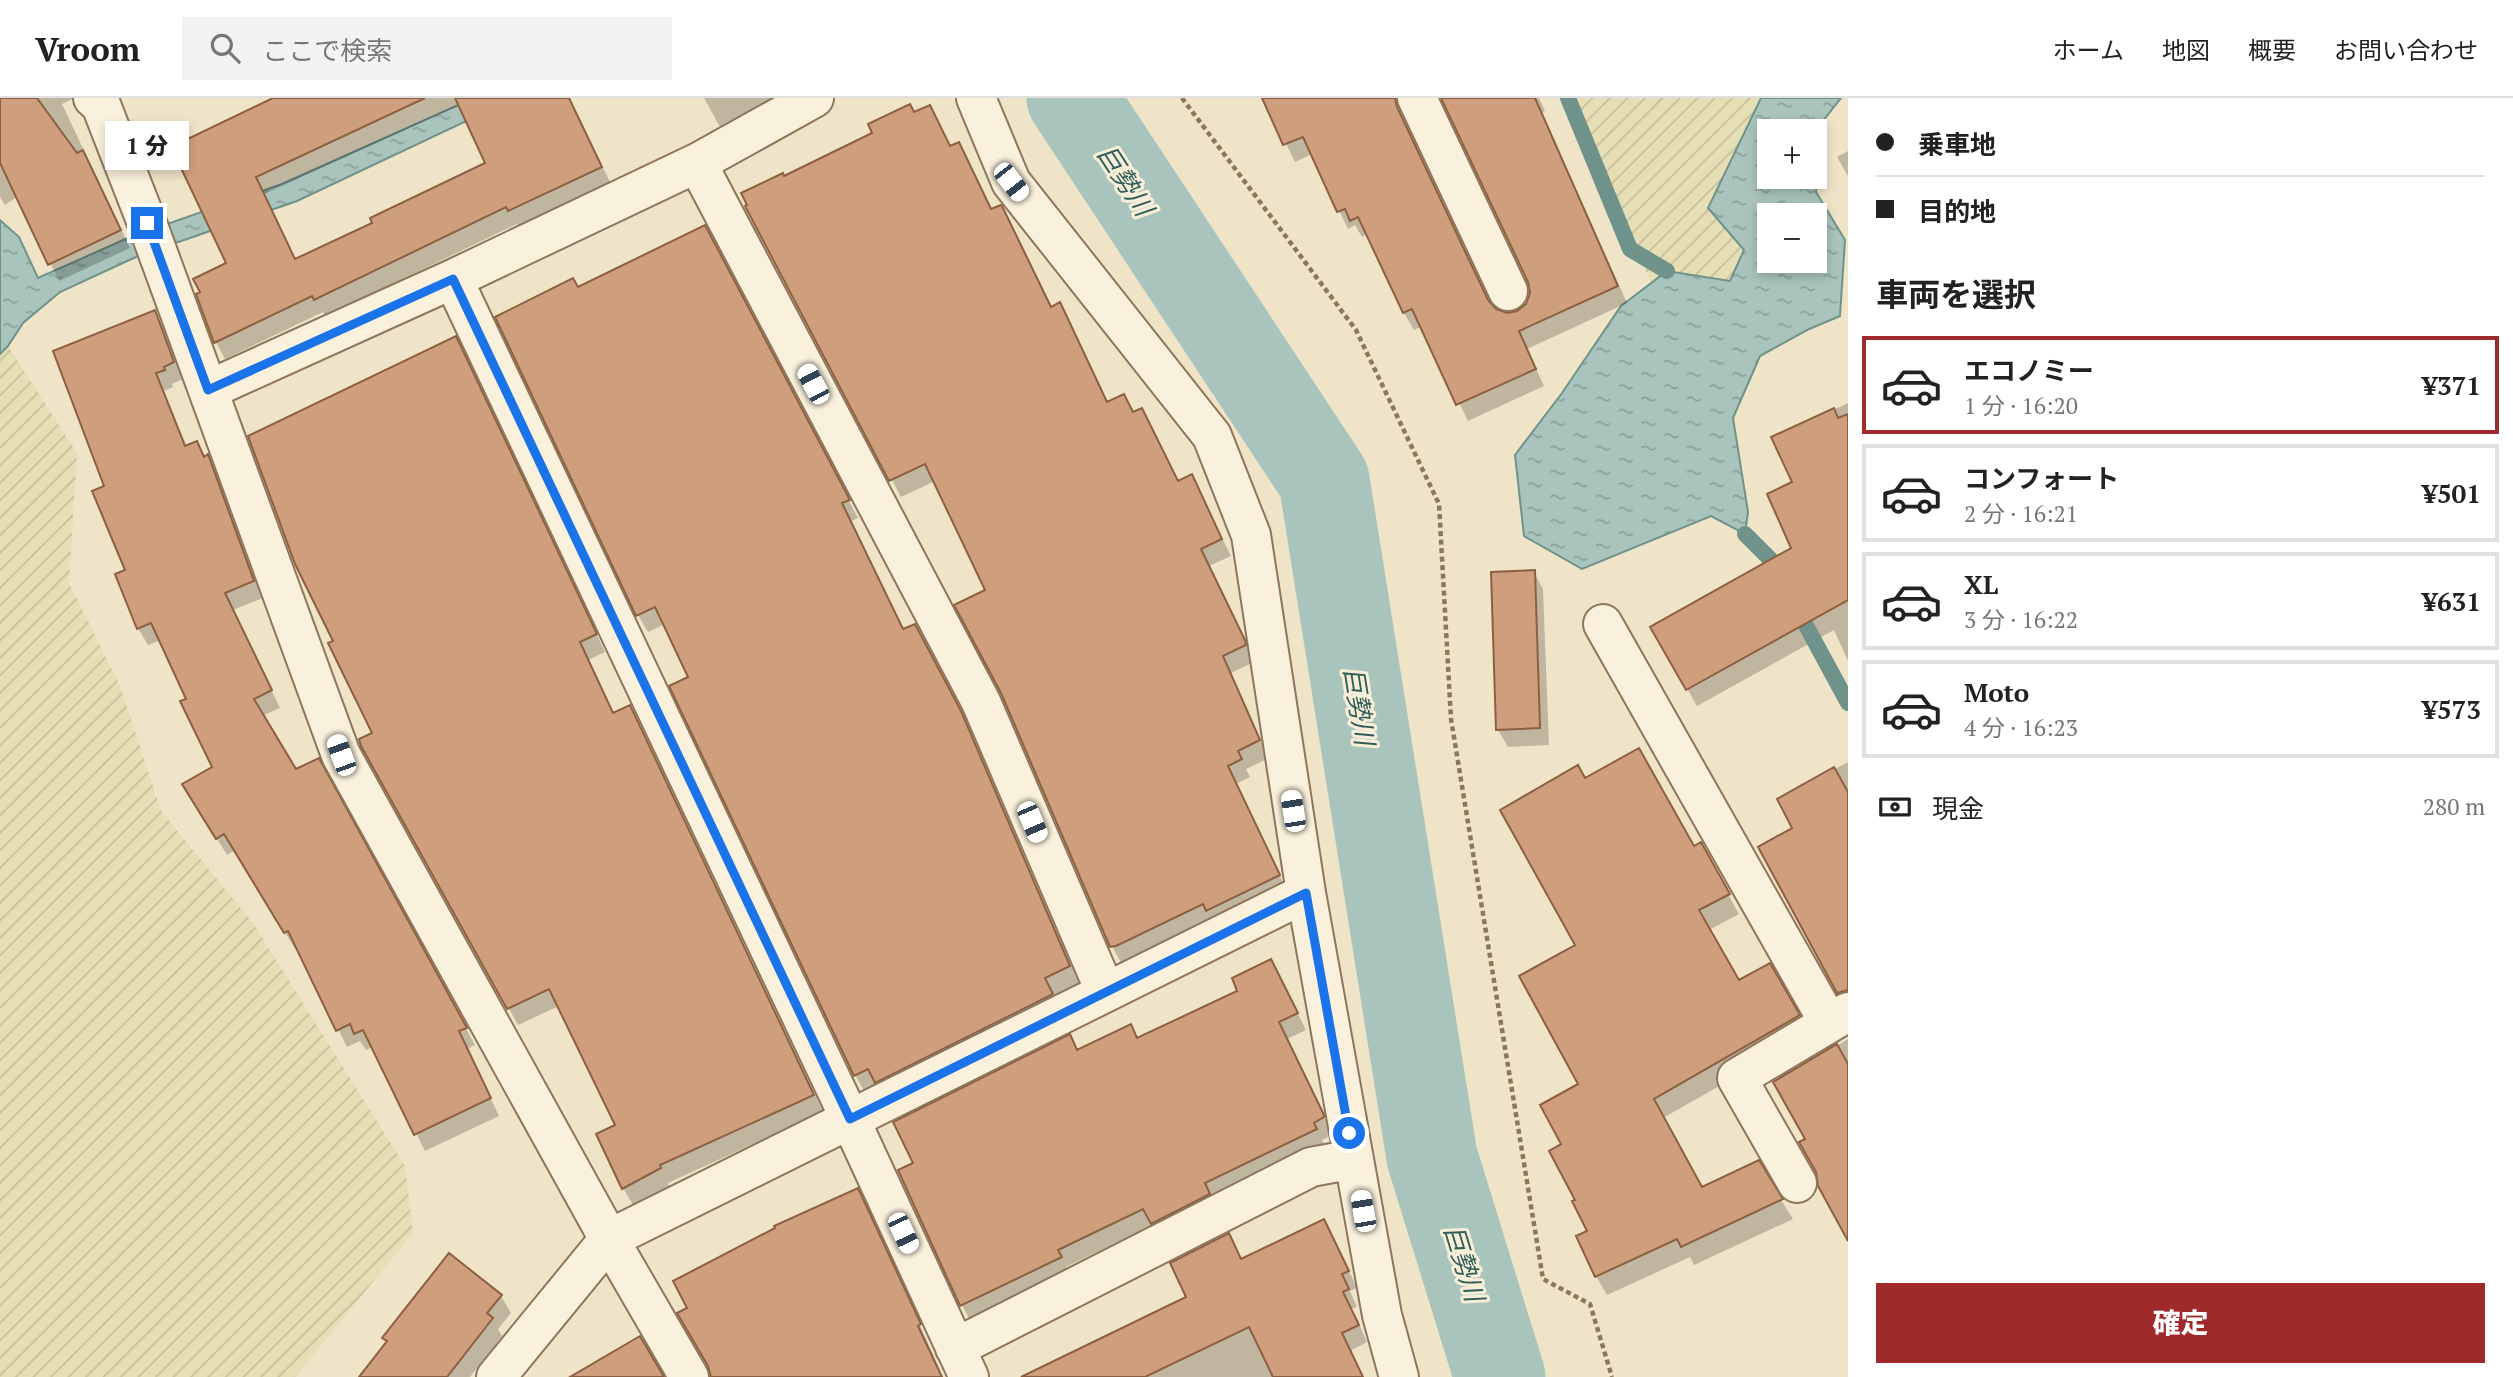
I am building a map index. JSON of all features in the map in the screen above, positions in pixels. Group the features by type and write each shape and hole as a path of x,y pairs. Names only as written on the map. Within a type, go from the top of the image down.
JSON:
{"street":[{"path":"208,390 453,279 697,163 814,98"},
{"path":"976,98 1011,182 1212,436 1251,535 1306,893 1381,1315 1399,1377"},
{"path":"1417,98 1508,291"},
{"path":"103,100 341,755 608,1239 689,1377"},
{"path":"697,163 981,702 1105,991"},
{"path":"453,279 850,1119 962,1363 1311,1167 1354,1159"},
{"path":"1603,624 1839,1017 1737,1078 1797,1183"},
{"path":"496,1377 608,1239 1306,893"}],"path":[{"path":"1182,98 1356,330 1439,504 1451,719 1543,1279 1590,1304 1612,1377"}],"shaded area":[{"path":"1575,98 1810,98 1784,119 1757,119 1757,189 1769,189 1769,203 1757,203 1757,272 1676,344"},
{"path":"8,346 77,453 69,583 120,686 161,811 253,923 405,1166 413,1233 295,1377 0,1377 0,354"}],"water":[{"path":"474,98 511,100 297,201 138,256 60,292 23,323 0,354 0,220 19,237 38,278 130,237 282,184"},
{"path":"1761,98 1841,98 1825,119 1757,119 1757,189 1816,189 1823,203 1757,203 1757,273 1827,273 1827,210 1845,240 1840,316 1807,330 1760,356 1733,418 1748,512 1745,534 1711,516 1582,569 1524,536 1515,455 1562,393 1621,306 1667,271 1730,281 1744,250 1708,208"}],"building":[{"path":"0,98 37,98 77,153 83,150 121,230 48,265 0,163"},
{"path":"273,98 425,98 256,177 295,259 372,223 370,218 485,163 455,98 569,98 602,167 508,211 506,207 314,300 312,296 214,343 196,294 200,292 193,279 226,263 171,147"},
{"path":"1262,98 1395,98 1488,300 1496,309 1507,313 1517,311 1526,304 1530,293 1528,282 1441,98 1535,98 1618,286 1519,331 1536,369 1456,405 1412,309 1403,313 1358,217 1350,221 1345,209 1337,212 1303,137 1283,145"},
{"path":"910,104 914,112 930,105 950,146 959,142 991,209 1002,206 1051,307 1060,302 1107,402 1124,394 1133,412 1142,408 1178,481 1192,474 1222,539 1201,549 1245,640 1246,645 1223,656 1260,740 1238,751 1242,759 1228,766 1280,875 1206,911 1203,904 1116,946 1110,947 1001,693 954,605 985,590 925,464 889,481 745,206 747,205 741,193 783,173 784,176 872,133 868,124"},
{"path":"705,225 850,500 842,503 903,629 915,624 961,711 1070,966 1045,978 1053,994 875,1083 868,1069 854,1076 669,686 688,677 655,607 636,616 495,317 573,278 578,287"},
{"path":"155,310 174,362 164,367 165,370 156,373 185,446 197,441 204,457 208,454 254,581 225,593 272,690 254,699 296,769 319,758 467,1028 459,1031 491,1098 414,1135 363,1030 354,1034 350,1024 336,1031 288,931 284,933 224,834 216,839 182,784 212,767 180,701 186,699 151,623 137,629 115,574 125,570 92,491 104,486 53,351"},
{"path":"456,336 597,634 580,642 613,713 630,705 814,1095 660,1165 661,1168 622,1189 596,1134 615,1125 549,989 507,1009 361,746 359,739 372,733 328,643 333,641 295,564 248,436"},
{"path":"1834,408 1838,418 1848,414 1848,600 1686,690 1650,627 1791,548 1767,494 1792,482 1771,437"},
{"path":"1535,570 1540,728 1496,730 1491,572"},
{"path":"1639,748 1694,846 1701,842 1730,894 1699,910 1739,980 1770,963 1800,1015 1654,1099 1702,1187 1759,1160 1783,1199 1681,1247 1677,1239 1595,1277 1576,1236 1587,1231 1572,1201 1575,1200 1549,1151 1561,1144 1540,1105 1578,1084 1519,976 1575,945 1500,810 1578,765 1585,778"},
{"path":"1834,767 1848,792 1848,990 1837,993 1758,847 1792,828 1777,799"},
{"path":"1271,959 1298,1013 1279,1022 1324,1115 1314,1123 1317,1129 1205,1183 1210,1194 1151,1224 1143,1209 1058,1250 1062,1257 960,1306 898,1170 913,1163 893,1122 1070,1034 1077,1050 1131,1024 1137,1038 1237,991 1232,978"},
{"path":"1837,1044 1848,1064 1848,1241 1818,1186 1816,1172 1799,1142 1805,1139 1773,1082"},
{"path":"858,1188 921,1324 918,1326 942,1377 711,1377 708,1366 677,1313 687,1308 673,1281 775,1228 774,1226"},
{"path":"1324,1219 1349,1271 1342,1274 1349,1289 1343,1292 1359,1325 1342,1333 1363,1377 1273,1377 1249,1327 1145,1377 1021,1377 1186,1297 1170,1263 1229,1233 1241,1259"},
{"path":"449,1253 502,1295 487,1313 493,1318 447,1377 359,1377 387,1341 382,1338"},
{"path":"640,1336 664,1377 570,1377"}],"waterway":[{"name":"巨勢川","path":"1072,98 1324,480 1432,1157 1500,1377"},
{"path":"1568,98 1630,249 1667,271"},
{"path":"1745,534 1770,559 1781,578"},
{"path":"1796,607 1848,703"}],"route":[{"path":"147,223 208,390 453,279 850,1119 1306,893 1349,1133"}]}
